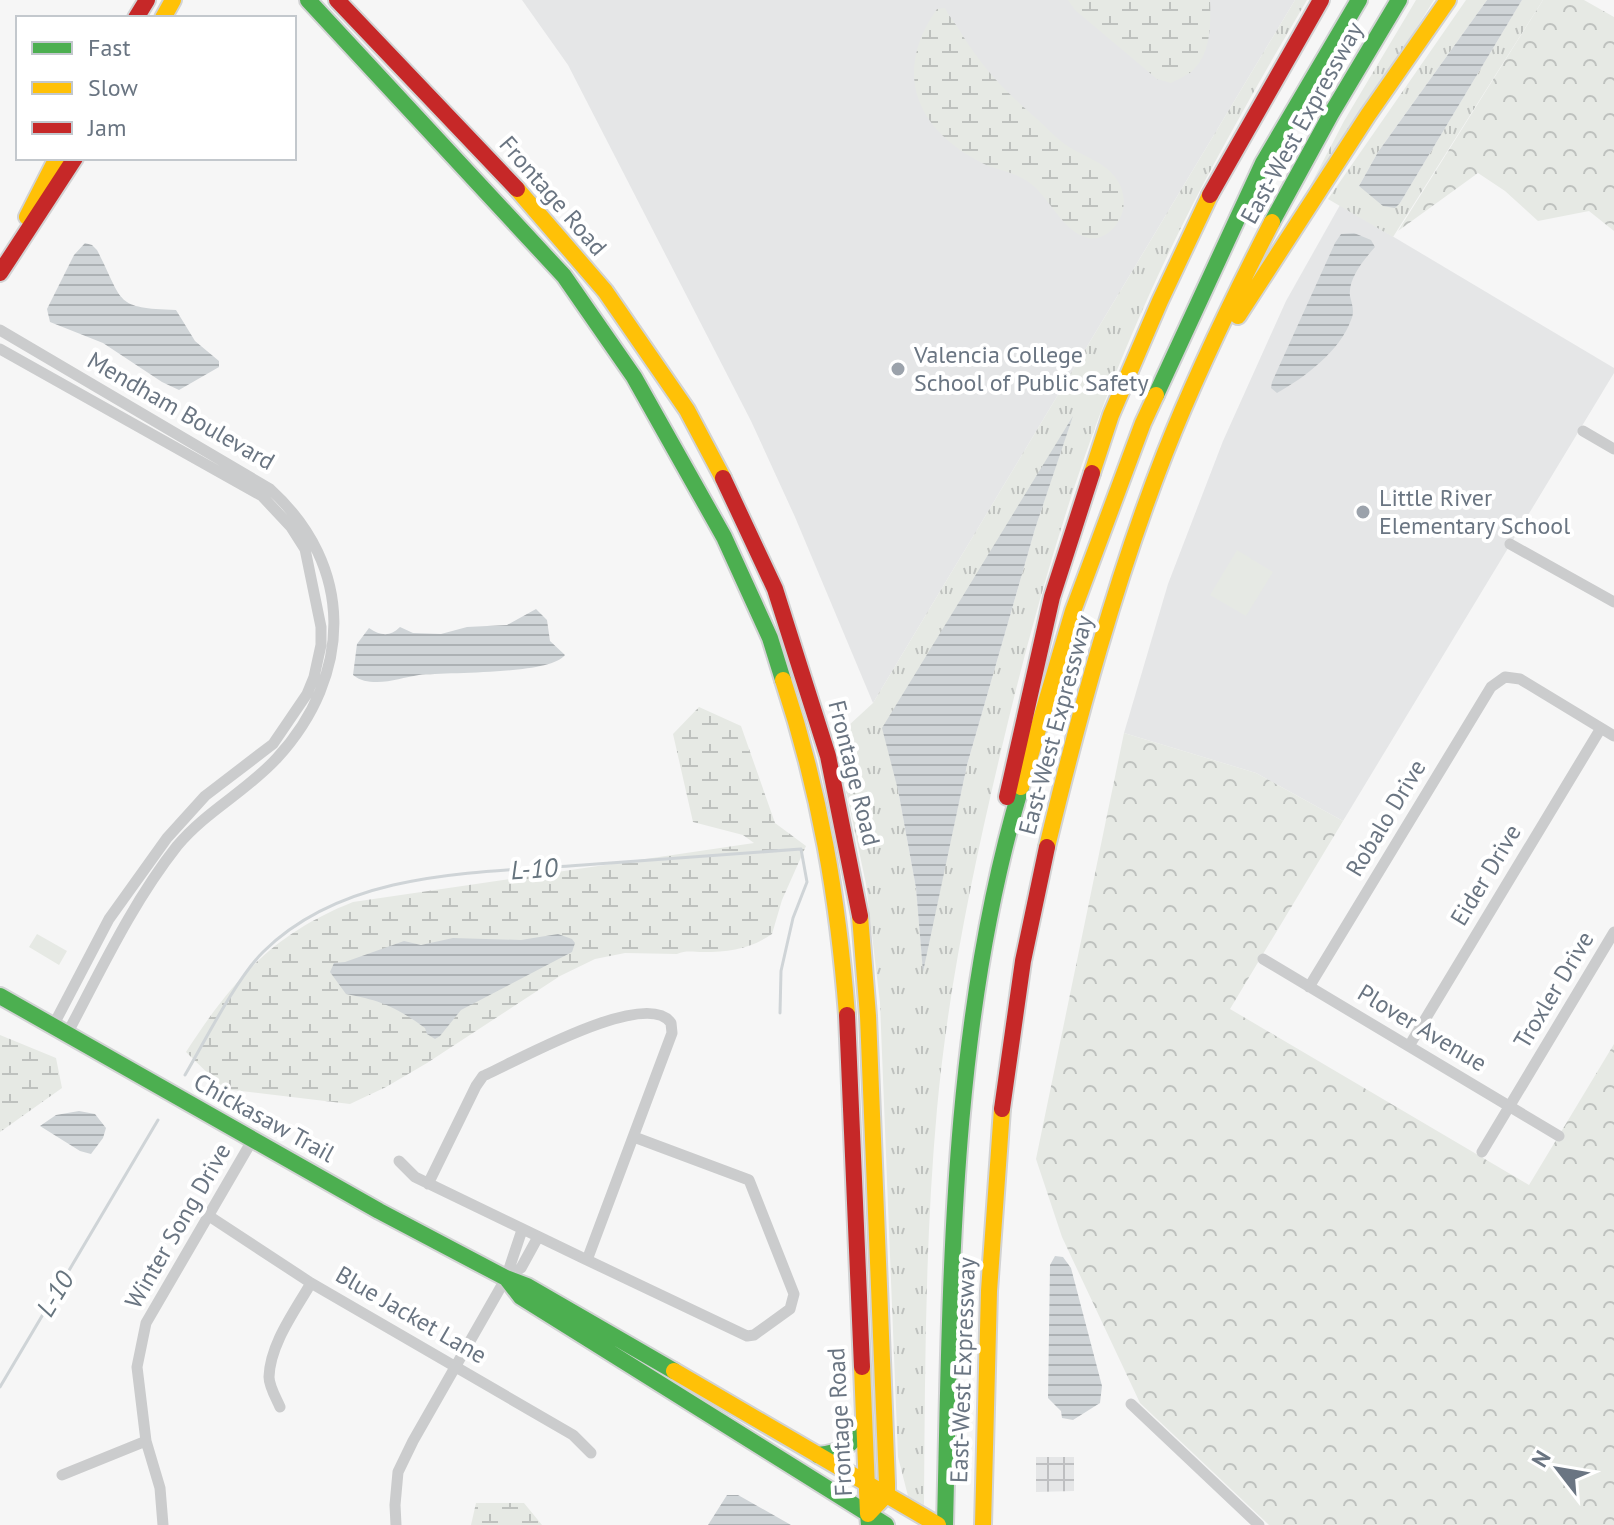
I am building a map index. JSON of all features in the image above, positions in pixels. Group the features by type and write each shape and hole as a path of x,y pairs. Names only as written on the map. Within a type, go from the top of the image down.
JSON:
{"main road":[{"name":"Frontage Road","path":"308,0 564,276 634,377 662,424 724,537 770,638 800,731 826,842 840,927 848,1032 868,1520"},
{"name":"Frontage Road","path":"337,0 503,172 605,291 687,410 737,505 775,589 828,756 859,901 868,1016 887,1494 868,1520"},
{"path":"979,962 1012,764 1052,597 1111,415 1200,213 1321,0"},
{"name":"East-West Expressway","path":"945,1525 952,1246 965,1083 979,962 1017,800 1073,611 1143,423 1263,163 1359,0"},
{"name":"East-West Expressway","path":"983,1525 992,1211 1008,1056 1031,922 1061,786 1129,550 1193,387 1309,152 1399,0"},
{"path":"1193,387 1368,115 1448,0"},
{"path":"11,255 37,194 56,160"},
{"path":"0,273 74,160"},
{"name":"Chickasaw Trail","path":"0,996 253,1139 506,1278 527,1286 938,1525"},
{"name":"Chickasaw Trail","path":"506,1278 521,1297 754,1440 868,1520 886,1525"},
{"path":"818,1455 845,1451 858,1438 863,1423"}],"street":[{"name":"Mendham Boulevard","path":"0,330 270,489 293,512 314,545 325,570 333,607 333,648 329,672 319,698 299,731 271,765 206,816 169,856 60,1030"},
{"name":"Mendham Boulevard","path":"0,349 262,496 291,527 305,549 321,627 321,645 314,677 292,718 263,753 199,802 167,838 109,919 60,1030"},
{"path":"1583,431 1614,449"},
{"path":"1510,544 1614,602"},
{"name":"Robalo Drive","path":"1309,987 1491,687 1505,677 1520,679 1601,728"},
{"path":"1601,728 1614,736"},
{"name":"Eider Drive","path":"1409,1046 1601,728"},
{"name":"Troxler Drive","path":"1482,1152 1614,932"},
{"name":"Plover Avenue","path":"1263,959 1559,1136"},
{"path":"428,1184 483,1076 612,1017 658,1013 670,1019 672,1033 587,1260"},
{"path":"399,1161 408,1173 428,1184 747,1336 761,1331 793,1306 792,1287 749,1180 634,1137"},
{"name":"Winter Song Drive","path":"163,1525 160,1488 146,1441 137,1367 146,1323 253,1139"},
{"name":"Blue Jacket Lane","path":"209,1216 311,1283 573,1435 591,1453"},
{"path":"396,1525 398,1472 506,1278 522,1230"},
{"path":"506,1278 521,1268 538,1237"},
{"path":"280,1407 268,1380 272,1360 311,1283"},
{"path":"1131,1404 1259,1525"},
{"path":"62,1475 146,1441"}],"shaded area":[{"name":"Valencia College School of Public Safety","path":"522,0 1295,0 873,703 751,421 568,65"},
{"path":"1487,0 1522,0 1400,203 1395,208 1383,206 1359,186 1378,152"},
{"name":"Little River Elementary School","path":"1340,205 1614,368 1614,373 1343,821 1256,773 1124,733 1168,584 1223,441 1286,301"},
{"path":"1354,233 1371,240 1375,247 1352,283 1350,296 1353,314 1346,331 1320,362 1277,393 1271,388 1272,382 1335,243 1341,234"},
{"path":"85,243 97,250 123,299 141,307 176,310 195,341 219,361 219,367 179,390 103,343 50,322 47,309 74,255"},
{"path":"1073,416 1035,529 967,765 923,972 916,888 898,790 882,728"},
{"path":"536,609 547,620 550,641 565,655 556,661 520,669 419,675 383,682 364,681 353,675 357,644 369,628 385,634 400,627 413,633 441,634 467,627 507,625"},
{"path":"558,934 572,939 575,943 572,952 461,1010 435,1039 427,1034 425,1028 397,1010 346,994 330,972 334,963 404,941 421,945 453,938 521,940"},
{"path":"79,1111 95,1114 106,1128 91,1154 80,1151 40,1126 56,1115"},
{"path":"1055,1256 1063,1257 1071,1268 1102,1386 1100,1403 1073,1420 1062,1418 1061,1411 1048,1398 1050,1265"},
{"path":"1036,1457 1074,1457 1074,1491 1036,1492"},
{"path":"727,1495 738,1495 791,1525 708,1525"}],"green space":[{"path":"1068,0 1210,0 1207,46 1200,62 1183,77 1171,83 1157,79 1075,10"},
{"path":"1295,0 1307,0 1205,181 1126,348 1064,518 1015,692 971,884 942,1064 928,1258 924,1505 908,1496 898,1457 880,1003 866,884 835,738 873,703","holes":["1071,421 1035,529 967,765 923,968 916,888 898,790"]},
{"path":"1416,0 1434,0 1359,120 1306,194 1344,121"},
{"path":"1466,0 1487,0 1378,152 1359,186 1400,203 1522,0 1543,0 1393,237 1328,199"},
{"path":"1543,0 1584,0 1614,17 1614,231 1589,211 1538,221 1505,191 1478,173 1398,231"},
{"path":"945,8 976,55 1003,87 1061,141 1100,164 1115,177 1123,193 1124,205 1121,217 1109,232 1092,239 1079,234 1063,221 1035,187 959,149 941,134 927,116 918,97 914,77 916,55 923,33 937,9"},
{"path":"1237,550 1273,572 1246,616 1210,595"},
{"path":"699,707 741,726 775,823 806,846 782,900 772,934 756,943 731,950 677,954 625,953 595,959 560,976 427,1063 350,1104 224,1089 186,1052 220,1003 256,962 299,929 353,902 754,843 743,835 693,822 673,734"},
{"path":"1124,733 1256,773 1343,821 1230,1009 1529,1185 1614,1044 1614,1525 1269,1525 1140,1403 1062,1237 1036,1159"},
{"path":"37,934 67,951 59,965 29,947"},
{"path":"0,1035 56,1058 62,1088 0,1132"},
{"path":"476,1503 524,1503 542,1525 471,1525"}],"waterway":[{"name":"L-10","path":"185,1075 253,964 296,925 333,905 372,891 456,874 801,849 807,882 793,918 781,971 780,1013"},
{"name":"L-10","path":"0,1387 158,1120"}],"traffic: fast":[{"path":"308,0 564,276 634,377 724,537 770,638 783,680"},
{"path":"1156,395 1263,163 1359,0"},
{"path":"1272,222 1331,114 1399,0"},
{"path":"945,1525 953,1246 967,1060 980,968 998,877 1021,787"},
{"path":"0,996 379,1211 527,1286 674,1371"},
{"path":"507,1279 521,1297 886,1525"},
{"path":"818,1455 846,1447 862,1424"},
{"path":"868,1514 869,1525"}],"traffic: slow":[{"path":"164,16 173,0"},
{"path":"1238,316 1368,115 1448,0"},
{"path":"27,217 56,160"},
{"path":"517,189 605,291 687,410 723,478"},
{"path":"1092,473 1111,415 1210,195"},
{"path":"1047,847 1099,648 1147,501 1202,365 1272,222"},
{"path":"1021,787 1073,611 1156,395"},
{"path":"783,680 807,763 826,846 847,1015"},
{"path":"860,916 868,1016 887,1483 887,1494 868,1514"},
{"path":"983,1525 989,1291 1002,1109"},
{"path":"862,1367 868,1514"},
{"path":"674,1371 938,1525"}],"traffic: jam":[{"path":"137,16 147,0"},
{"path":"337,0 517,189"},
{"path":"1210,195 1321,0"},
{"path":"0,273 74,160"},
{"path":"1007,797 1052,597 1092,473"},
{"path":"723,478 775,589 828,756 860,916"},
{"path":"1002,1109 1023,961 1047,847"},
{"path":"847,1015 862,1367"}],"place":[{"name":"Valencia College School of Public Safety","path":"898,369"},
{"name":"Little River Elementary School","path":"1363,512"}]}
